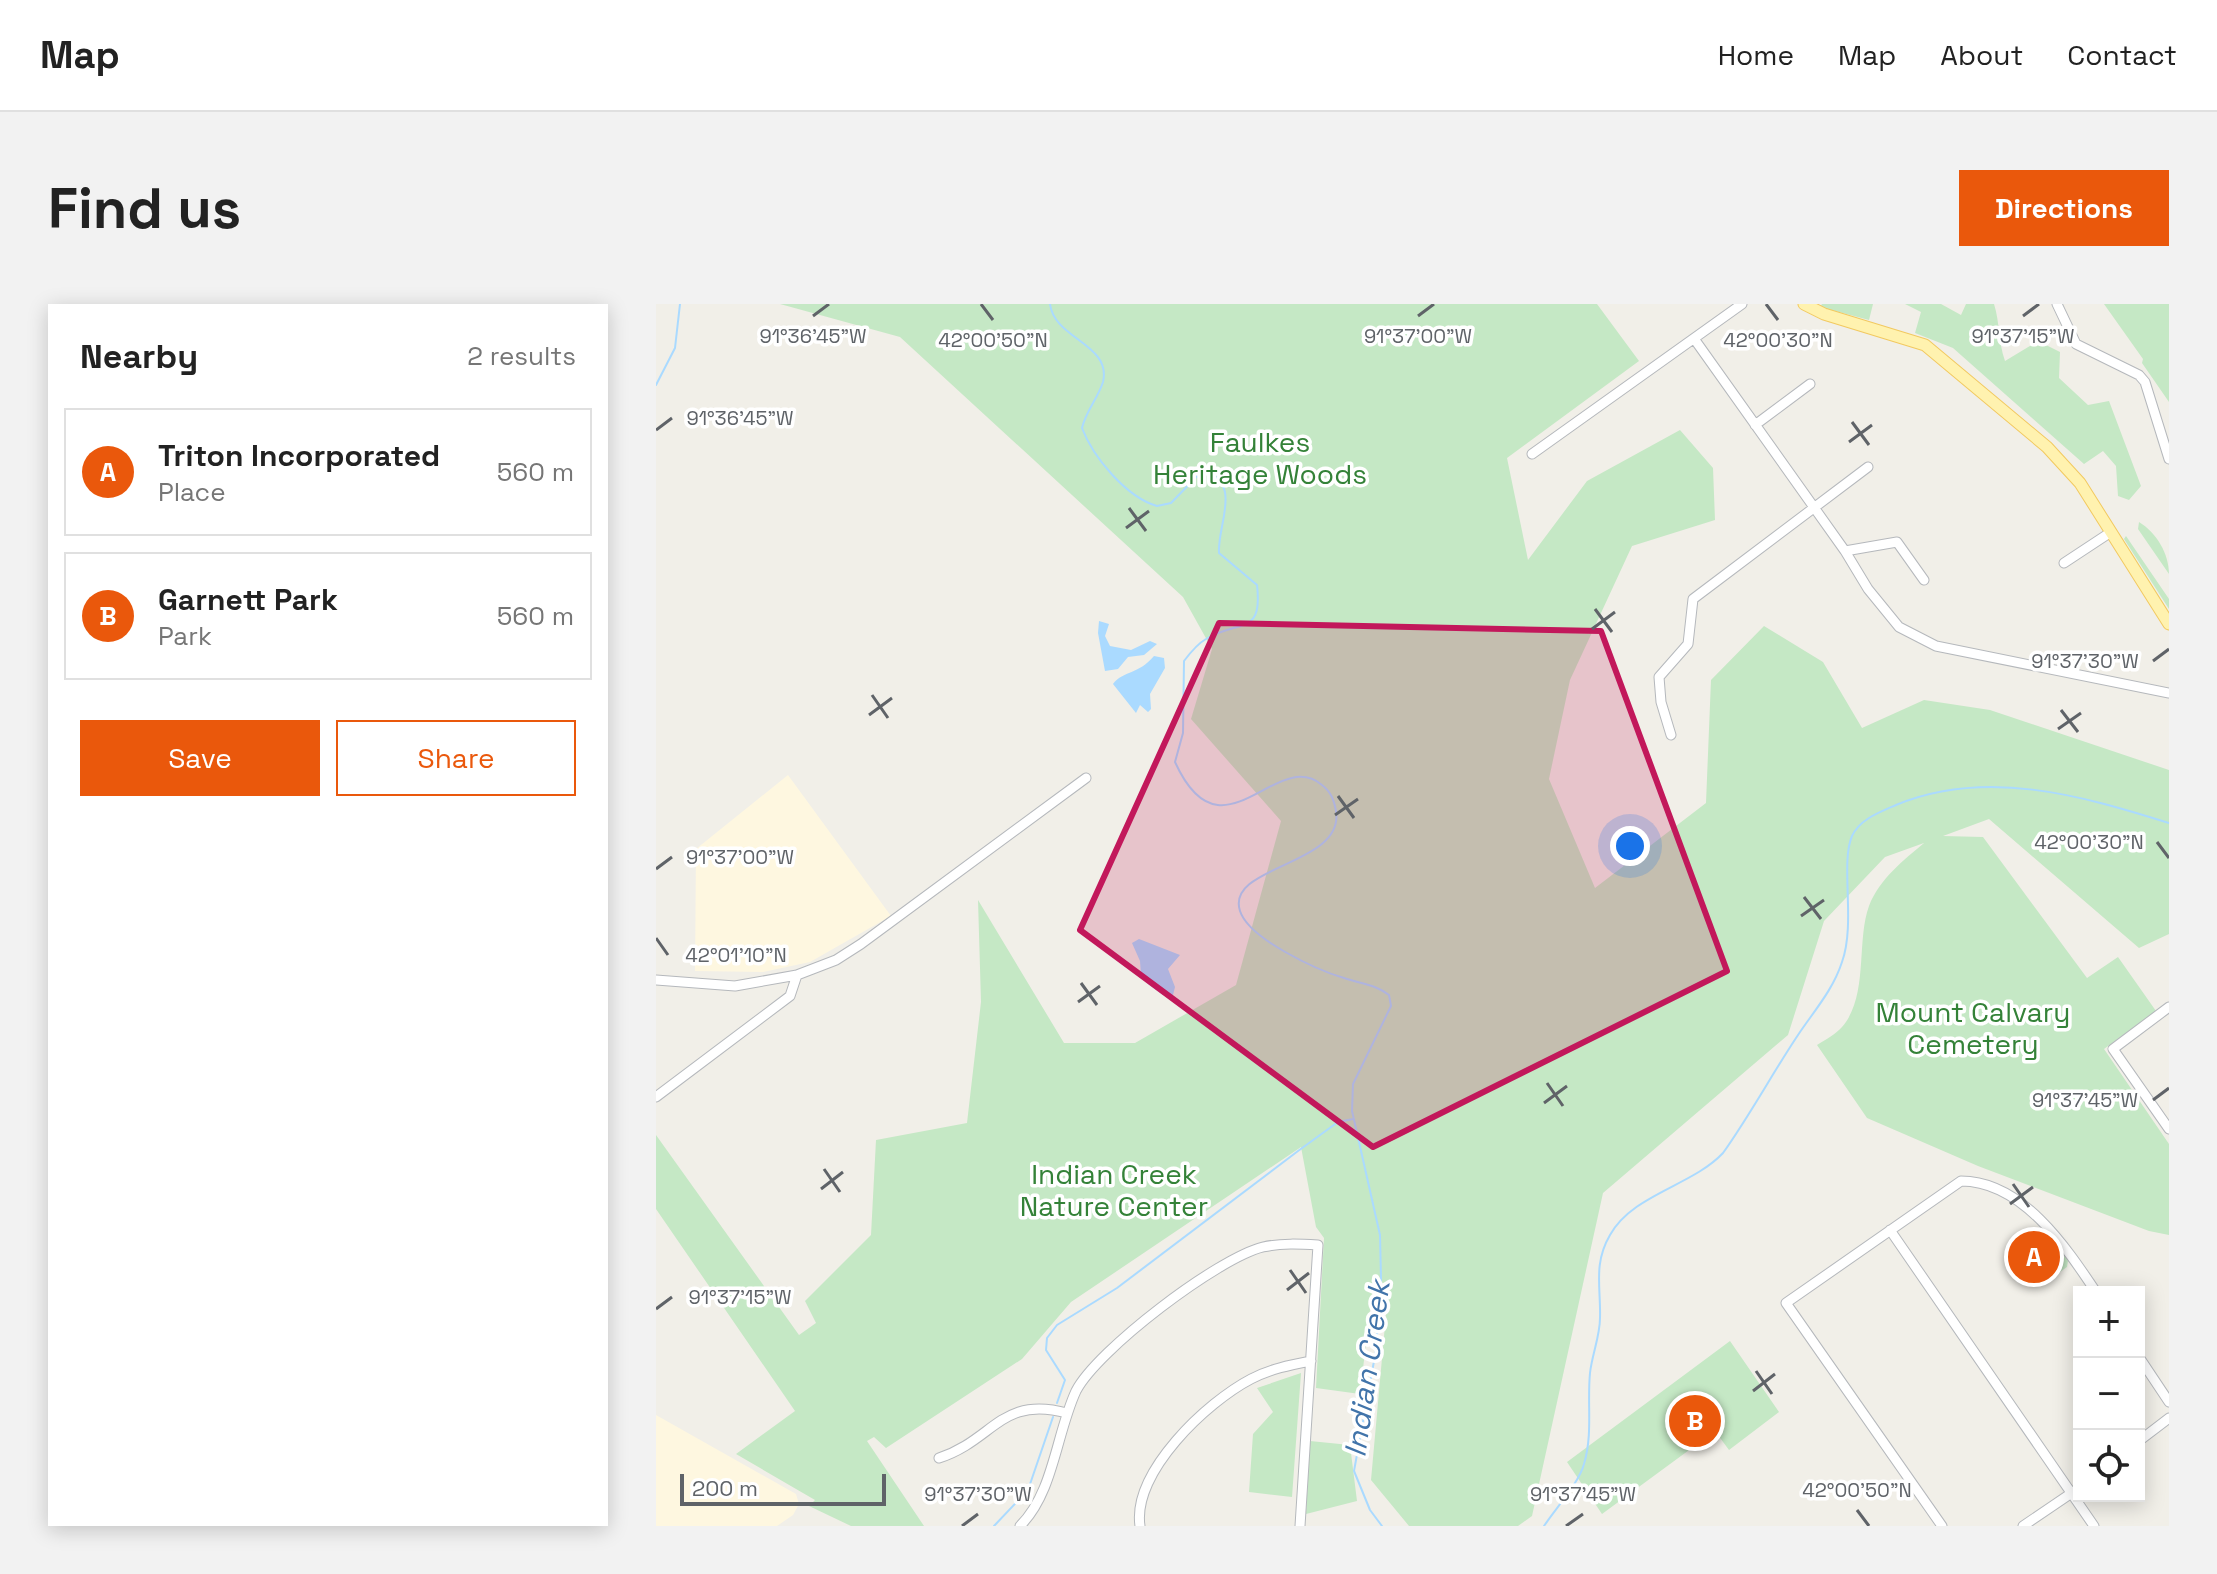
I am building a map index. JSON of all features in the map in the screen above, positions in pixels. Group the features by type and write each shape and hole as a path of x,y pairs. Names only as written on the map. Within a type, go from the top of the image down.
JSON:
{"main road":[{"path":"1804,304 1824,314 1916,341 1936,352 2062,461 2169,624"}],"street":[{"path":"1532,454 1742,304"},
{"path":"2057,304 2076,344 2139,375 2145,382 2169,459"},
{"path":"1695,340 1845,551 1868,589 1898,625 1936,646 2169,693"},
{"path":"1755,425 1810,384"},
{"path":"1671,735 1661,702 1659,677 1688,644 1693,599 1868,467"},
{"path":"2064,563 2111,532"},
{"path":"1845,551 1897,542 1924,580"},
{"path":"656,980 735,986 797,975 836,960 1086,778"},
{"path":"656,1097 790,996 797,975"},
{"path":"2169,1007 2113,1049 2169,1129"},
{"path":"1942,1526 1786,1303 1952,1185 1973,1181 2035,1213 2055,1233 2092,1286"},
{"path":"1890,1230 2073,1488"},
{"path":"1020,1526 1040,1498 1067,1413 1085,1374 1100,1357 1229,1261 1263,1247 1318,1245 1300,1526"},
{"path":"2140,1358 2169,1402"},
{"path":"1140,1526 1140,1505 1149,1477 1212,1406 1252,1378 1311,1361"},
{"path":"939,1458 956,1453 1013,1412 1045,1407 1067,1413"},
{"path":"2145,1436 2169,1418"},
{"path":"2023,1526 2073,1492"},
{"path":"2081,1502 2094,1526"}],"highlighted area":[{"path":"1219,623 1601,631 1727,971 1373,1147 1080,930"}],"shaded area":[{"path":"788,775 891,916 810,962 763,972 695,971 696,849"},
{"path":"656,1415 796,1494 799,1504 793,1515 777,1526 656,1526"}],"green space":[{"path":"780,304 1597,304 1639,361 1507,458 1528,560 1587,481 1680,430 1713,468 1715,520 1632,546 1570,680 1549,779 1595,888 1706,803 1711,680 1764,626 1823,662 1862,728 1924,700 1990,710 2169,770 2169,934 2139,948 1989,819 1943,836 1983,837 2087,978 2118,957 2156,1011 2104,1049 2169,1144 2169,1235 2149,1231 1978,1166 1867,1118 1817,1045 1840,1030 1856,1000 1865,920 1874,896 1893,870 1924,843 1885,857 1824,921 1788,1035 1603,1193 1532,1516 1518,1526 1409,1526 1371,1480 1386,1314 1374,1276 1360,1394 1316,1388 1324,1238 1316,1227 1301,1147 1071,1302 1022,1359 886,1448 874,1437 867,1441 924,1526 851,1526 809,1506 815,1500 736,1454 795,1411 656,1209 656,1135 799,1335 816,1323 805,1301 871,1235 876,1140 967,1123 981,1002 978,900 1064,1043 1135,1043 1236,985 1281,821 1191,719 1212,649 1183,597 900,337"},
{"path":"1822,304 1873,304 1869,320 1820,307"},
{"path":"1905,304 1941,304 1961,315 1966,304 1994,304 2005,361 2038,341 2060,352 2059,378 2088,405 2109,401 2141,486 2129,500 2118,496 2116,466 2103,451 2084,464 1953,348 1915,333 1921,312"},
{"path":"2104,304 2169,304 2169,402 2142,363 2143,359"},
{"path":"2139,522 2161,545 2169,574 2138,529"},
{"path":"2126,536 2169,599 2169,609 2124,539"},
{"path":"2036,1232 2049,1236 2068,1261 2067,1267 2057,1274 2033,1240 2026,1238"},
{"path":"1730,1341 1779,1412 1729,1450 1715,1431 1602,1514 1567,1462"},
{"path":"1301,1373 1292,1497 1249,1492 1253,1434 1273,1412 1257,1388"},
{"path":"1310,1441 1350,1445 1357,1501 1306,1514"}],"water":[{"path":"1099,621 1109,624 1105,636 1110,646 1131,650 1150,641 1157,644 1144,655 1128,657 1118,669 1105,671 1098,633"},
{"path":"1154,656 1164,658 1165,668 1150,694 1151,709 1148,712 1140,705 1136,713 1113,684"},
{"path":"1139,939 1180,955 1168,969 1175,987 1173,995 1163,995 1141,975 1140,961 1132,943"}],"waterway":[{"name":"Indian Creek","path":"656,385 675,348 680,304"},
{"name":"Indian Creek","path":"1050,304 1061,326 1091,350 1103,369 1103,382 1082,428 1102,463 1134,494 1157,506 1171,503 1202,471 1215,476 1222,484 1226,505 1219,553 1257,585 1258,601 1252,620 1206,639 1184,661 1183,733 1175,762 1193,791 1211,804 1230,804 1286,779 1304,777 1322,785 1334,803 1334,829 1323,843 1250,884 1240,896 1240,911 1256,932 1285,952 1389,995 1391,1006 1353,1084 1352,1111 1380,1235 1381,1279 1376,1350 1354,1471 1370,1510 1382,1526"},
{"name":"Indian Creek","path":"1544,1526 1577,1479 1587,1453 1590,1373 1600,1325 1599,1276 1605,1246 1620,1221 1633,1210 1696,1174 1723,1153 1828,991 1846,947 1847,862 1852,836 1860,825 1884,810 1930,794 1964,788 1998,787 2067,795 2169,823"},
{"path":"1057,1403 1065,1380 1046,1350 1047,1338 1057,1325 1117,1288 1338,1122 1353,1119"},
{"path":"994,1526 1028,1490 1053,1417"}],"place":[{"name":"Triton Incorporated","path":"2034,1257"},
{"name":"Garnett Park","path":"1695,1421"}],"park label":[{"name":"Faulkes Heritage Woods","path":"1260,458"},
{"name":"Mount Calvary Cemetery","path":"1973,1028"},
{"name":"Indian Creek Nature Center","path":"1114,1190"}]}
